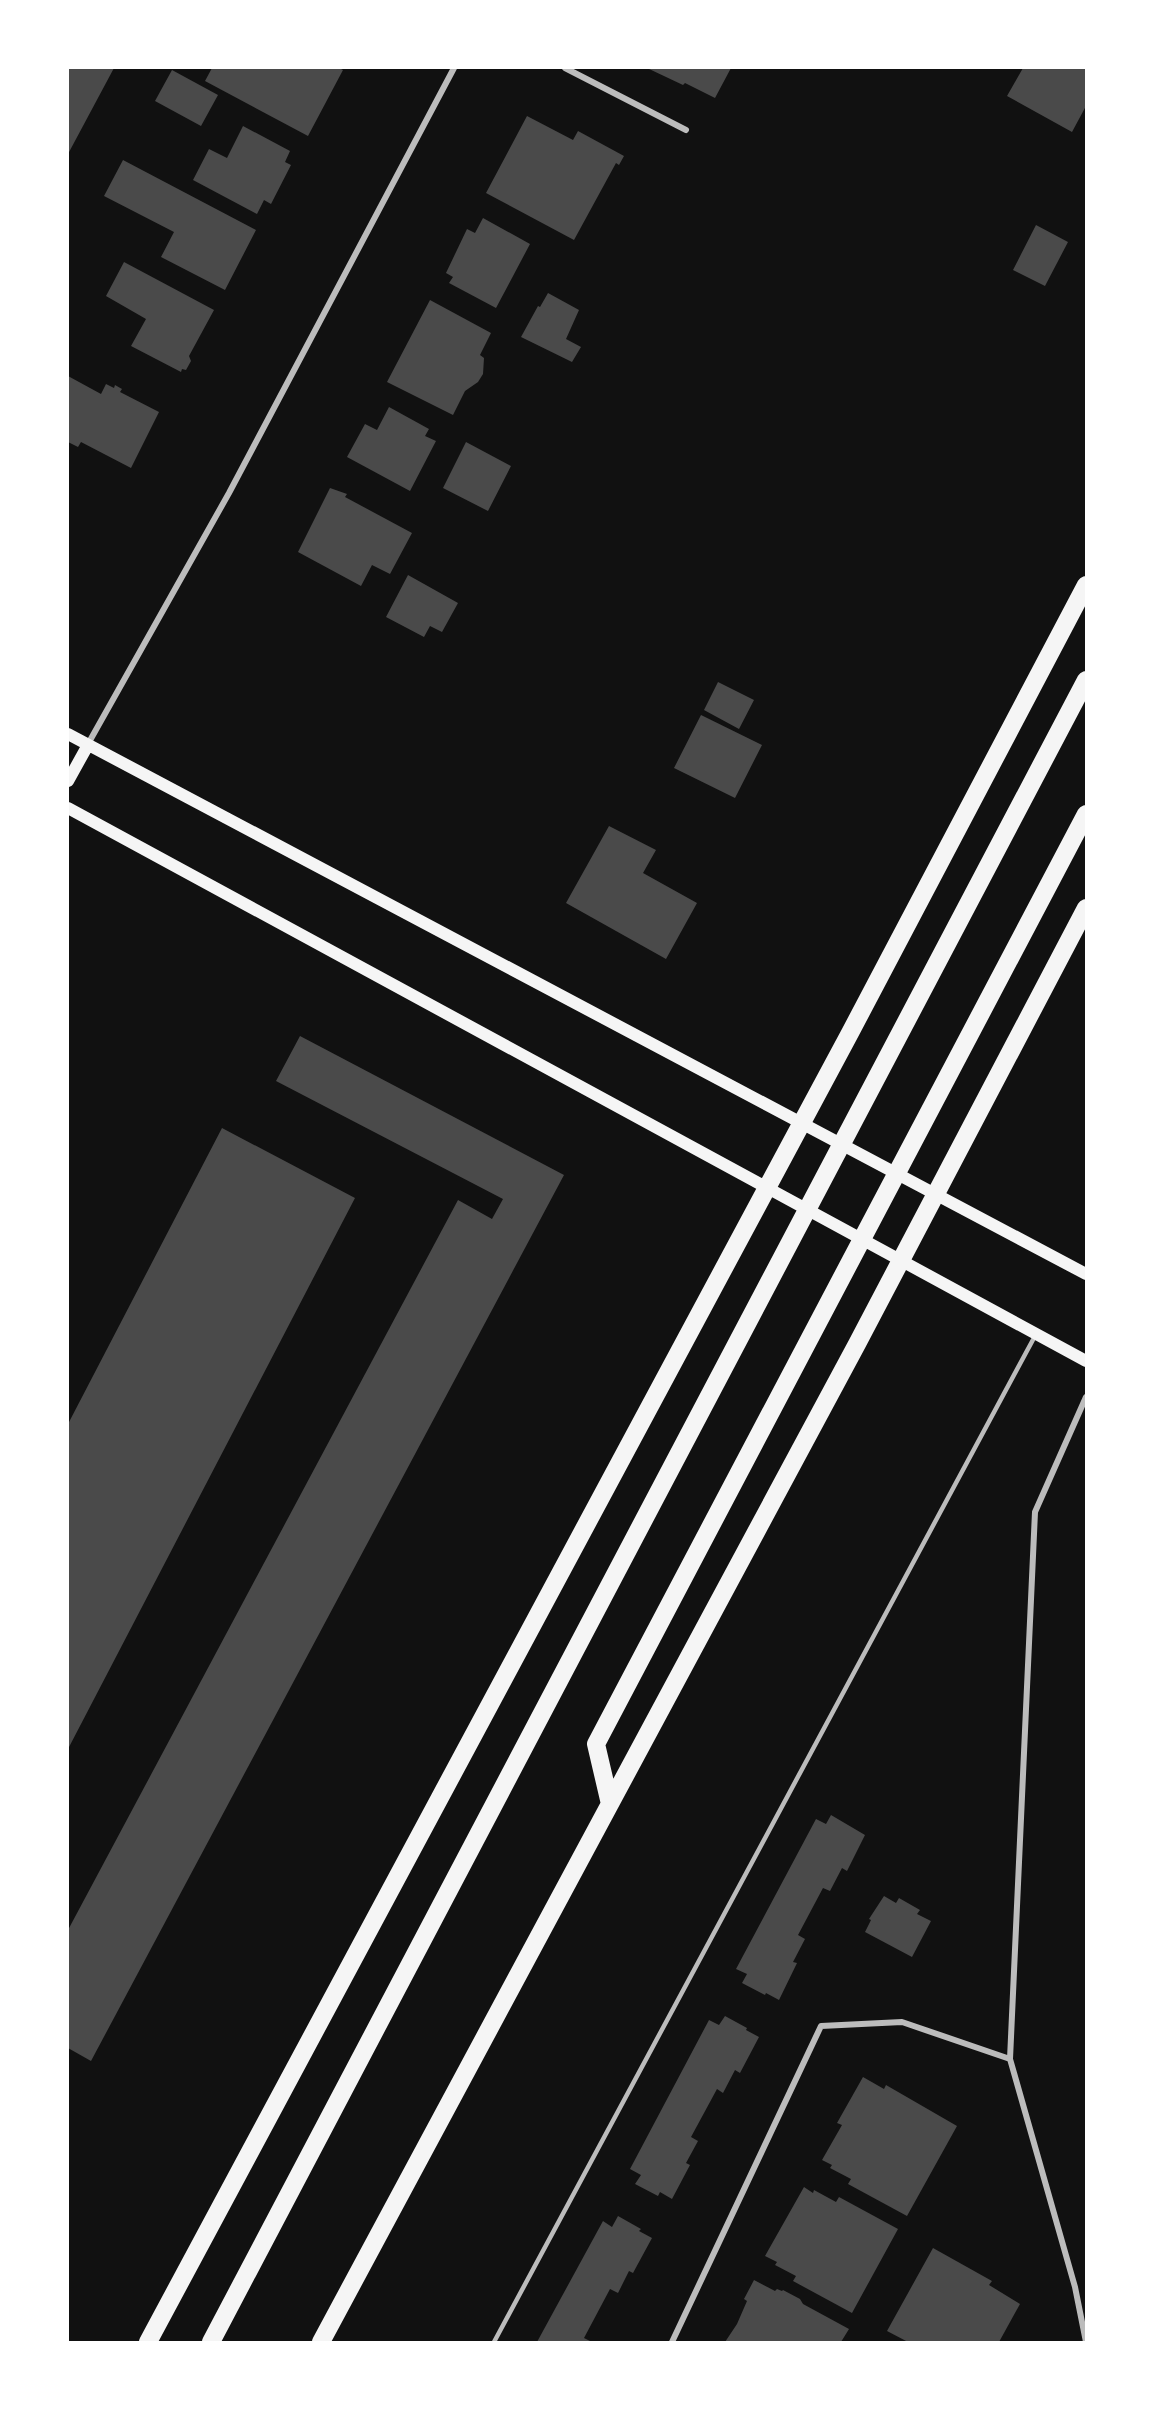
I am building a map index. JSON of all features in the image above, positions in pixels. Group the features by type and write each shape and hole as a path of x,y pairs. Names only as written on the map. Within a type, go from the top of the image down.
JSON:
{"highway":[{"path":"148,2343 850,1033 1086,585"},
{"path":"211,2343 1086,680"},
{"path":"610,1804 596,1744 1086,814"},
{"path":"321,2343 857,1344 1086,908"}],"main road":[{"path":"68,734 1086,1274"},
{"path":"68,781 88,745"},
{"path":"68,808 1086,1361"}],"street":[{"path":"88,745 229,493 454,68"},
{"path":"565,68 686,130"},
{"path":"1086,1397 1035,1512 1010,2059 1075,2287 1086,2343"},
{"path":"672,2343 821,2026 902,2022 1010,2059"}],"lane":[{"path":"494,2343 1036,1334"}],"building":[{"path":"68,68 114,68 68,154"},
{"path":"212,68 339,68 343,70 308,136 205,81"},
{"path":"647,68 731,68 715,98"},
{"path":"1023,68 1086,68 1086,106 1072,132 1007,96"},
{"path":"172,70 218,95 201,126 155,101"},
{"path":"527,116 573,140 578,131 624,156 619,165 616,163 574,240 486,193"},
{"path":"243,126 290,151 285,162 291,165 271,204 264,200 257,214 193,180 209,149 227,158"},
{"path":"123,160 256,230 225,290 161,257 174,232 104,196"},
{"path":"483,218 530,244 496,308 449,283 453,277 446,273 467,229 475,233"},
{"path":"1036,225 1068,242 1045,286 1013,270"},
{"path":"124,262 214,310 189,356 191,361 186,370 182,369 181,372 131,346 146,319 106,296"},
{"path":"548,293 579,310 566,339 581,347 572,362 521,337"},
{"path":"430,300 491,333 480,355 484,358 483,374 478,382 465,391 453,415 387,382"},
{"path":"68,376 101,394 106,384 114,388 115,385 122,389 120,392 159,412 131,468 81,442 78,447 68,442"},
{"path":"389,407 429,429 425,436 436,441 410,491 347,457 365,424 377,430"},
{"path":"466,442 511,466 488,511 443,488"},
{"path":"330,488 347,494 345,497 412,533 390,574 372,565 361,586 298,552"},
{"path":"408,575 458,603 442,632 430,626 424,637 386,617"},
{"path":"718,682 754,700 739,729 704,710"},
{"path":"701,715 762,745 735,798 674,768"},
{"path":"609,826 656,850 643,873 697,903 666,959 566,903"},
{"path":"300,1036 564,1175 91,2061 68,2048 68,1930 458,1200 492,1219 503,1199 276,1081"},
{"path":"222,1128 355,1198 68,1749 68,1424"},
{"path":"831,1815 865,1835 847,1871 842,1868 830,1891 823,1888 798,1935 805,1939 793,1962 797,1963 779,2000 742,1983 747,1974 736,1969 816,1819 826,1824"},
{"path":"884,1896 896,1903 899,1898 920,1910 917,1914 931,1921 912,1957 865,1932 871,1920 869,1919"},
{"path":"725,2016 759,2037 740,2073 735,2070 723,2093 717,2089 691,2137 698,2141 686,2163 690,2165 672,2199 660,2192 658,2196 635,2184 641,2175 630,2169 709,2020 719,2025"},
{"path":"863,2077 884,2089 886,2085 957,2126 907,2216 848,2184 851,2179 830,2168 832,2165 822,2160 842,2125 837,2123"},
{"path":"804,2187 836,2202 839,2197 898,2229 852,2313 793,2281 796,2276 775,2265 777,2262 765,2256"},
{"path":"618,2216 652,2238 633,2273 629,2271 618,2293 610,2289 584,2338 592,2342 537,2342 603,2221 612,2227"},
{"path":"933,2248 992,2281 989,2285 1020,2304 999,2342 908,2342 887,2331"},
{"path":"754,2280 775,2291 783,2290 800,2299 803,2304 849,2329 841,2342 725,2342 737,2324 747,2301 744,2299"}]}
